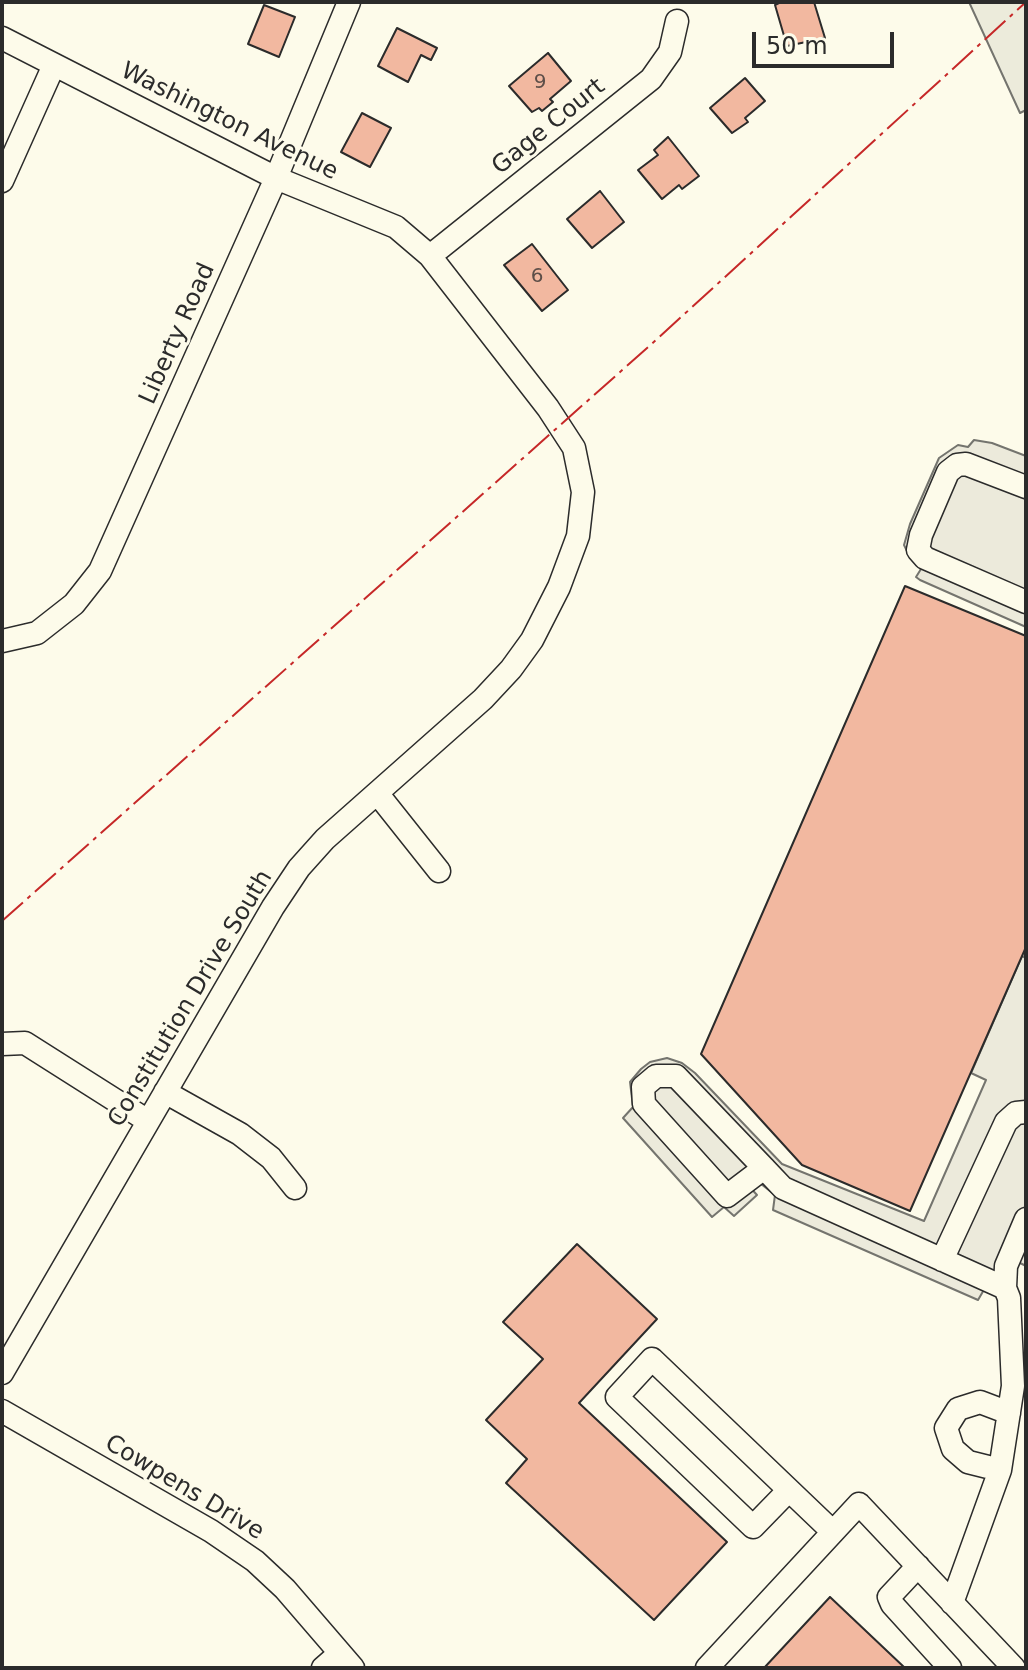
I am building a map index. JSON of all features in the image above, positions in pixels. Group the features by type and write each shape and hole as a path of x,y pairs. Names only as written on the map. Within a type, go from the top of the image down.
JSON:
{"street":[{"name":"Liberty Road","path":"2,641 37,633 74,604 100,571 276,178 349,2"},
{"name":"Gage Court","path":"430,256 651,79 670,52 677,21"},
{"name":"Washington Avenue","path":"2,38 276,178 396,227 430,256"},
{"path":"2,181 54,65"},
{"name":"Constitution Drive South","path":"2,1373 273,907 299,868 325,839 483,699 511,669 525,650 559,587 578,536 583,492 574,448 430,256"},
{"path":"1026,487 966,464 957,465 948,472 921,535 918,550 925,558 1026,602"},
{"path":"377,793 439,871"},
{"path":"2,1044 25,1043 148,1121"},
{"path":"764,1168 727,1196 644,1104 643,1087 656,1076 676,1076 764,1168 783,1188 1005,1288"},
{"path":"165,1092 240,1134 271,1158 295,1188"},
{"path":"942,1260 1006,1122 1016,1113 1026,1112"},
{"path":"952,1603 1000,1470 1013,1386 1006,1266 1026,1219"},
{"path":"789,1490 753,1527 617,1397 652,1359 833,1532"},
{"path":"1000,1470 968,1462 953,1449 946,1428 958,1409 980,1402 1009,1413"},
{"name":"Cowpens Drive","path":"2,1411 211,1531 255,1561 285,1589 338,1663"},
{"path":"707,1668 859,1504 1014,1668"},
{"path":"918,1566 889,1597 950,1668"}],"shaded area":[{"path":"969,2 1026,2 1026,110 1020,113"},
{"path":"974,440 992,443 1026,456 1026,627 920,580 916,577 920,565 910,557 904,545 939,458 958,445 968,447"},
{"path":"1022,956 1026,958 1026,1266 1016,1261 985,1288 978,1300 773,1210 775,1195 756,1180 748,1185 757,1195 734,1216 724,1207 712,1217 623,1118 633,1107 630,1082 641,1069 650,1062 667,1058 682,1063 782,1164 924,1221 986,1080 971,1073"}],"building":[{"path":"781,2 814,2 825,38 787,46 775,5"},
{"path":"264,5 295,17 279,57 248,44"},
{"path":"397,28 437,48 431,60 421,55 408,82 378,66"},
{"path":"548,53 571,81 550,99 553,102 542,111 539,108 532,112 509,86"},
{"path":"745,78 765,101 745,118 748,122 732,133 710,108"},
{"path":"362,113 391,128 370,167 341,152"},
{"path":"668,137 699,176 682,189 679,185 662,199 638,170 658,155 654,150"},
{"path":"600,191 624,222 592,248 567,219"},
{"path":"532,244 568,290 542,311 504,265"},
{"path":"905,586 1026,636 1026,947 910,1211 802,1165 701,1054"},
{"path":"577,1244 657,1319 579,1403 727,1542 654,1620 506,1483 527,1459 486,1420 543,1359 503,1322"},
{"path":"830,1597 905,1668 764,1668"}],"power":[{"path":"2,921 656,340 1026,2"}]}
